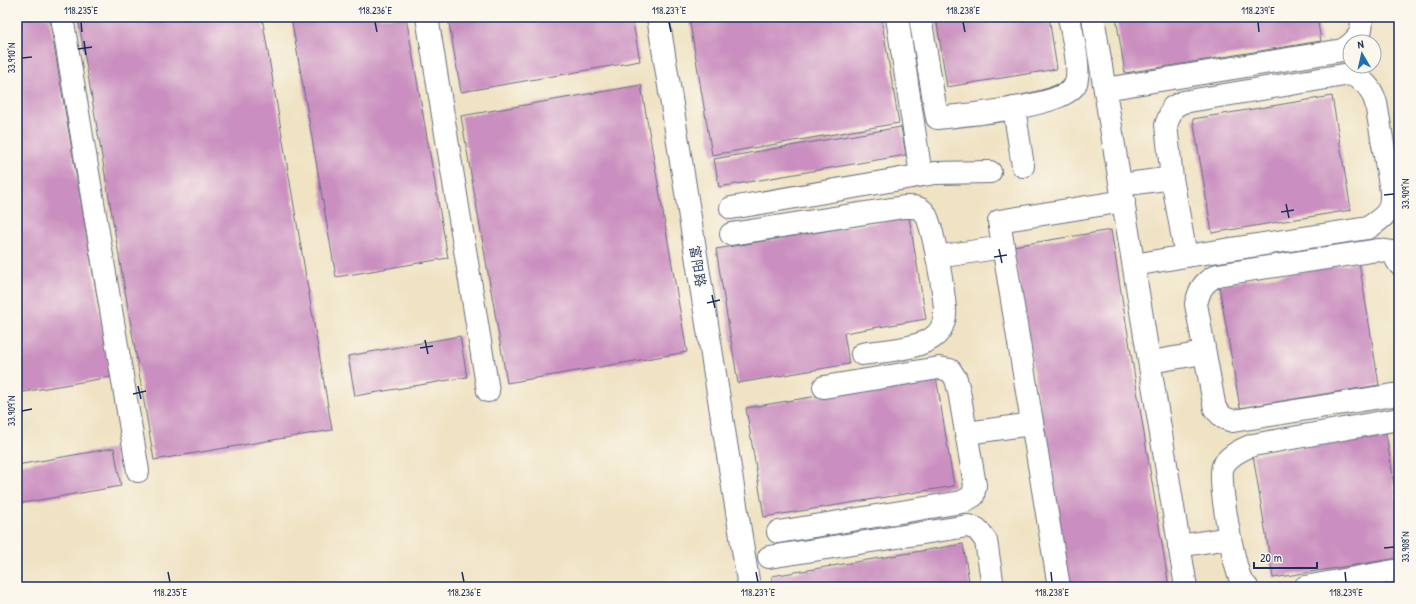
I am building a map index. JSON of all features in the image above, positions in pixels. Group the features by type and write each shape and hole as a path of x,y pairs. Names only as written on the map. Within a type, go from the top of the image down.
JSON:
{"street":[{"path":"62,17 138,471"},
{"path":"427,17 488,391"},
{"name":"富阳路","path":"658,17 749,587"},
{"path":"897,17 922,175"},
{"path":"920,17 937,118 1014,108 1053,100 1067,94 1075,84 1078,70 1069,17"},
{"path":"1093,17 1186,587"},
{"path":"1360,34 1362,24 1361,17"},
{"path":"1105,89 1342,50"},
{"path":"1134,265 1368,228 1382,218 1391,205 1390,191 1376,103 1372,90 1364,81 1350,74 1183,102 1173,107 1166,125 1172,178 1186,256"},
{"path":"1014,108 1023,166"},
{"path":"731,208 936,172 990,172"},
{"path":"1059,587 999,221 1122,193 1172,178"},
{"path":"731,234 914,207 923,211 929,220 936,257 945,311 942,325 935,336 915,346 862,354"},
{"path":"936,257 1003,247"},
{"path":"1399,264 1392,252 1378,250 1217,275 1205,282 1199,292 1196,304 1215,409 1224,418 1233,421 1399,394"},
{"path":"1150,362 1204,353"},
{"path":"778,532 962,502 974,496 975,485 967,433 956,379 950,370 939,368 824,387"},
{"path":"1247,587 1241,580 1229,538 1222,481 1222,467 1229,459 1242,450 1253,445 1399,419"},
{"path":"967,433 1032,424"},
{"path":"769,557 968,526 977,529 986,541 993,587"},
{"path":"1179,546 1229,538"},
{"path":"1305,587 1399,570"}],"building":[{"path":"17,17 49,17 111,377 17,393"},
{"path":"78,17 262,17 332,430 154,460"},
{"path":"291,17 406,17 448,258 336,277"},
{"path":"448,17 632,17 640,61 461,92"},
{"path":"689,17 881,17 899,123 712,155"},
{"path":"936,17 1049,17 1057,69 947,87"},
{"path":"1116,17 1317,17 1321,41 1125,73"},
{"path":"641,85 687,352 507,383 461,116"},
{"path":"1332,96 1351,210 1212,233 1193,119"},
{"path":"901,127 906,155 719,187 714,159"},
{"path":"909,217 926,319 844,333 849,364 738,383 716,249"},
{"path":"1111,230 1169,587 1069,587 1013,246"},
{"path":"1359,262 1379,385 1240,408 1219,285"},
{"path":"460,336 467,377 355,396 348,356"},
{"path":"936,376 954,486 764,517 746,408"},
{"path":"1386,433 1399,515 1399,558 1273,578 1253,455"},
{"path":"114,448 121,486 17,504 17,465"},
{"path":"963,544 970,587 773,587 772,576"}]}
